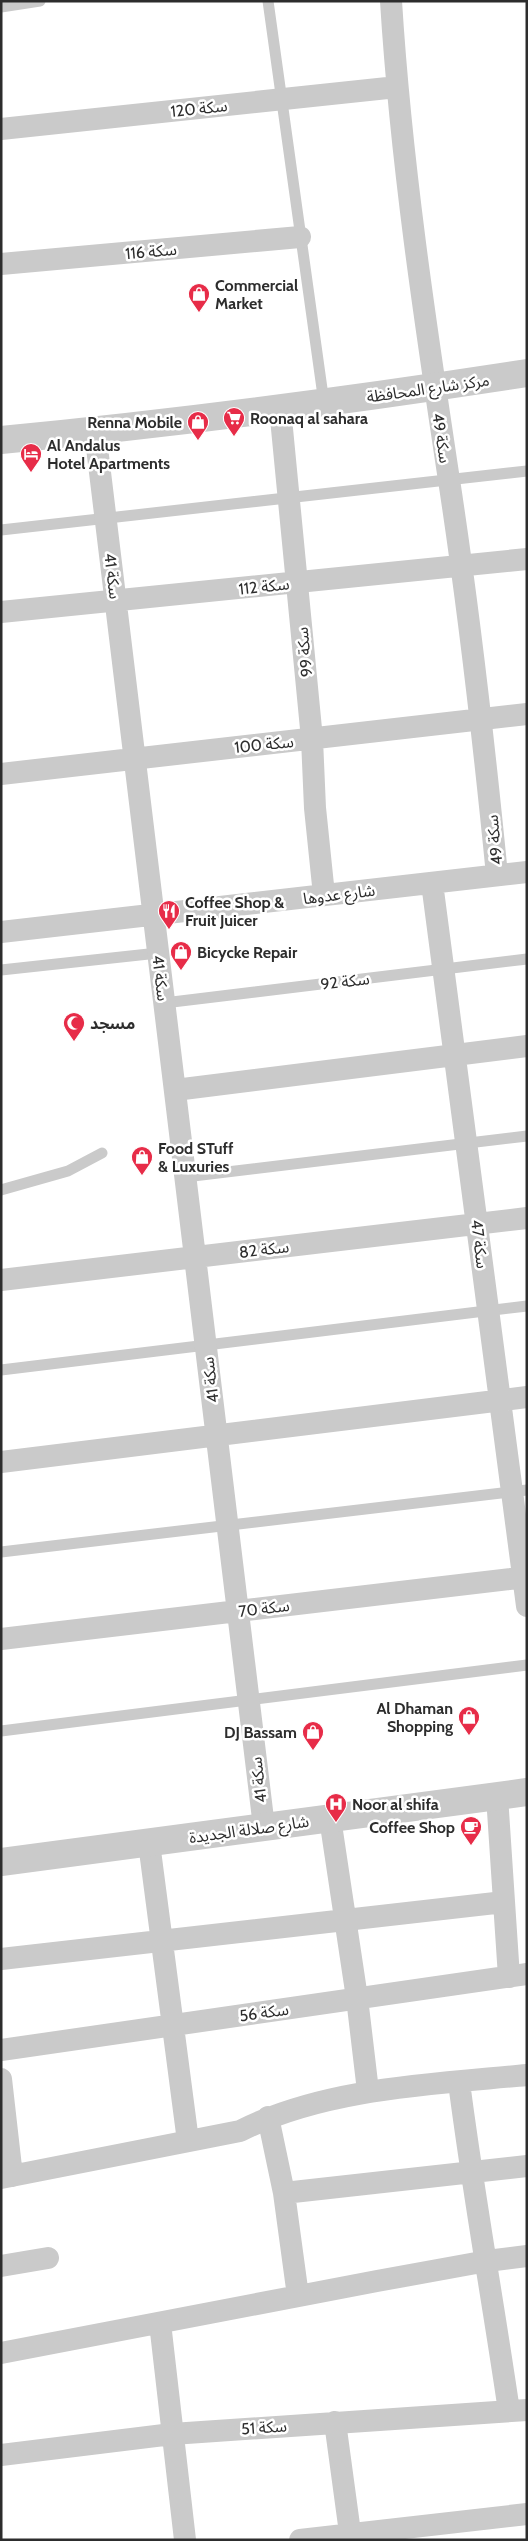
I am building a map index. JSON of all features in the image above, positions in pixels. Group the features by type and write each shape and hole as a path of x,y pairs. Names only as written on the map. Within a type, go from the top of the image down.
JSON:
{"street":[{"name":"سكة 49","path":"391,1 397,87 434,387 449,480 482,719 497,875"},
{"name":"سكة 120","path":"1,129 397,87"},
{"name":"سكة 116","path":"1,264 300,237"},
{"name":"مركز شارع المحافظة","path":"1,440 95,431 324,403 527,373"},
{"name":"سكة 99","path":"280,408 312,739 315,808 324,895"},
{"name":"سكة 41","path":"95,431 264,1827"},
{"name":"سكة 112","path":"1,612 527,559"},
{"name":"سكة 100","path":"1,774 527,714"},
{"name":"شارع عدوها","path":"1,932 527,872"},
{"name":"سكة 47","path":"432,883 500,1400 519,1491 527,1606"},
{"path":"175,1090 527,1046"},
{"name":"سكة 82","path":"2,1276 195,1257 527,1218"},
{"path":"1,1462 527,1397"},
{"name":"سكة 70","path":"1,1639 525,1578"},
{"name":"شارع صلالة الجديدة","path":"1,1862 527,1792"},
{"path":"497,1796 504,1902 518,1975"},
{"path":"330,1818 357,1998 368,2091"},
{"path":"150,1842 188,2141"},
{"path":"1,1959 504,1902"},
{"name":"سكة 56","path":"1,2050 518,1975"},
{"path":"1,2079 7,2177 240,2132 268,2117 368,2091 527,2075"},
{"path":"460,2082 470,2172 518,2410"},
{"path":"268,2117 284,2193 298,2296"},
{"path":"284,2193 527,2166"},
{"path":"1,2353 487,2261 527,2256"},
{"path":"1,2266 48,2258"},
{"path":"160,2323 185,2540"},
{"name":"سكة 51","path":"1,2455 172,2434 518,2410"},
{"path":"335,2422 351,2536"},
{"path":"300,2540 351,2536 527,2514"}],"lane":[{"path":"1,7 40,1"},
{"path":"268,1 324,403"},
{"path":"1,530 527,471"},
{"path":"1,970 158,953"},
{"name":"سكة 92","path":"164,1003 527,959"},
{"path":"185,1177 527,1136"},
{"path":"1,1190 68,1171 102,1153"},
{"path":"1,1370 527,1306"},
{"path":"1,1552 519,1491"},
{"path":"1,1731 527,1665"}],"place":[{"name":"Commercial Market","path":"199,313"},
{"name":"Roonaq al sahara","path":"234,437"},
{"name":"Renna Mobile","path":"198,441"},
{"name":"Al Andalus Hotel Apartments","path":"31,473"},
{"name":"Coffee Shop & Fruit Juicer","path":"169,930"},
{"name":"Bicycke Repair","path":"181,971"},
{"name":"مسجد","path":"74,1042"},
{"name":"Food STuff & Luxuries","path":"142,1176"},
{"name":"Al Dhaman Shopping","path":"469,1736"},
{"name":"DJ Bassam","path":"313,1751"},
{"name":"Noor al shifa","path":"336,1823"},
{"name":"Coffee Shop","path":"471,1846"}]}
